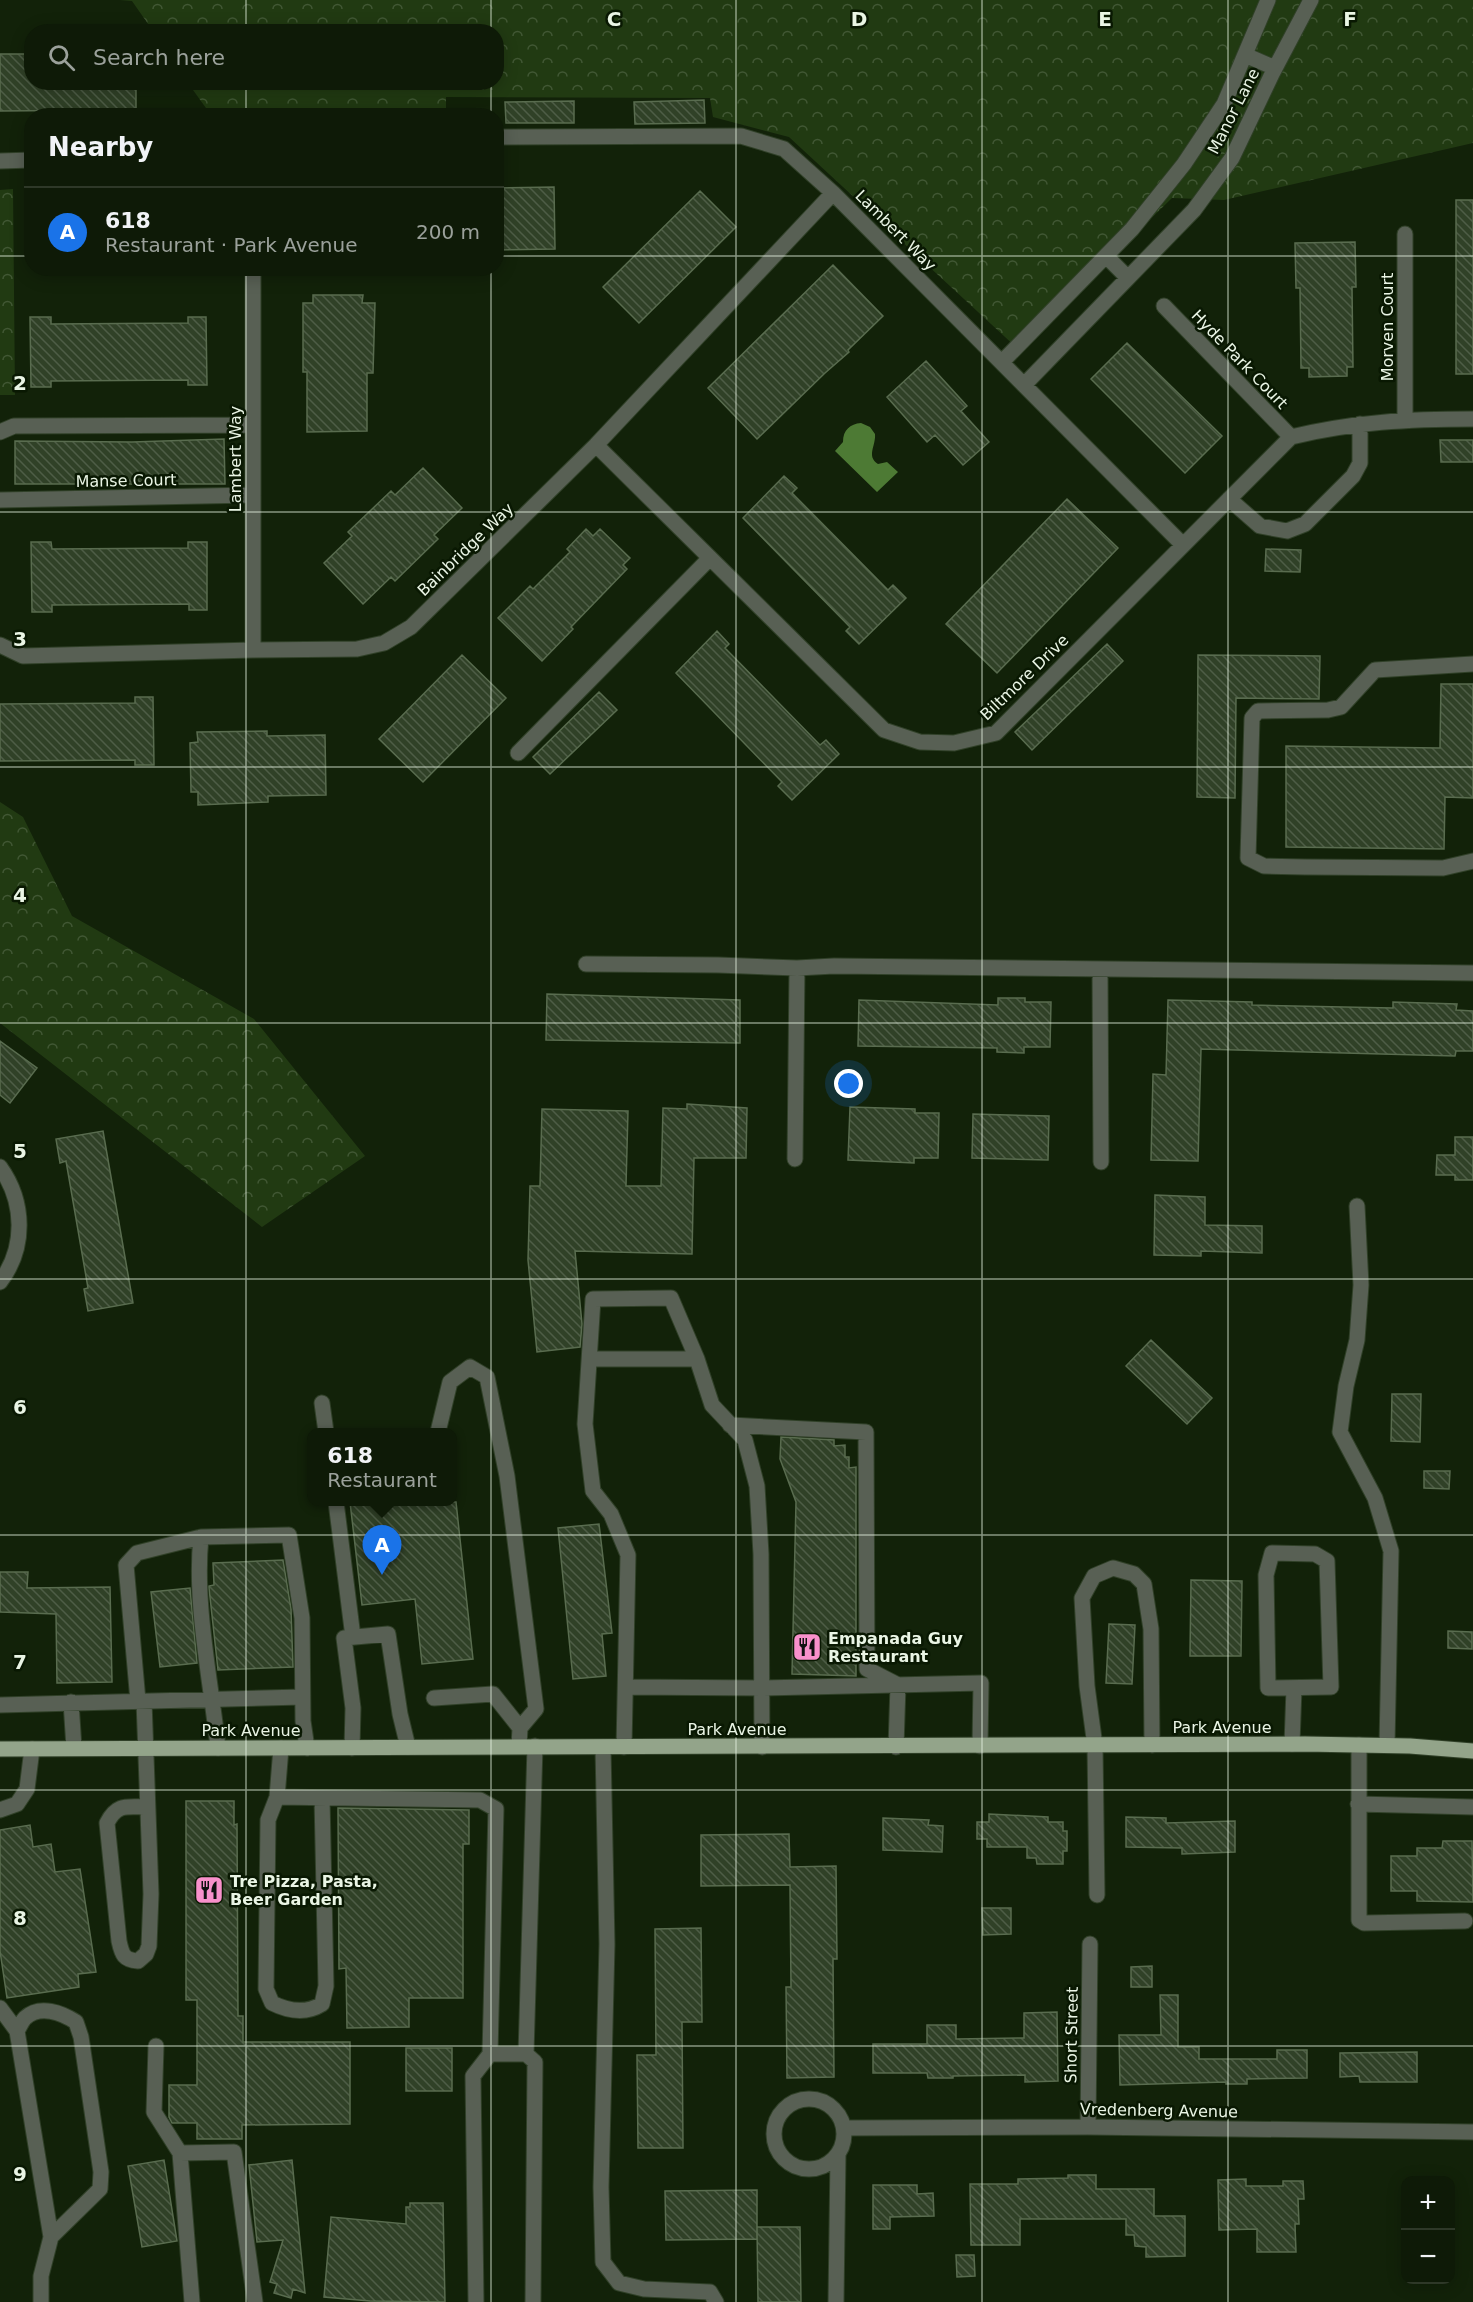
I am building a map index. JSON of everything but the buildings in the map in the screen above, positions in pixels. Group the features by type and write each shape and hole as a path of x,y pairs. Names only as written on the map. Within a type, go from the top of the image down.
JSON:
{"main road":[{"name":"Park Avenue","path":"0,1749 1292,1744 1473,1751"}],"street":[{"name":"Manor Lane","path":"1002,362 1132,229 1184,164 1224,104 1268,0"},
{"name":"Manor Lane","path":"1024,384 1194,210 1232,158 1311,0"},
{"name":"Manor Lane","path":"1245,55 1275,68"},
{"name":"Lambert Way","path":"504,137 741,136 784,149 833,193 1183,545"},
{"path":"0,161 24,160"},
{"name":"Bainbridge Way","path":"0,645 23,656 357,649 384,643 411,627 596,446 833,193"},
{"name":"Morven Court","path":"1405,234 1405,419"},
{"path":"1106,255 1127,277"},
{"name":"Lambert Way","path":"253,276 253,650"},
{"name":"Hyde Park Court","path":"1164,306 1291,437"},
{"path":"1291,437 1332,427 1405,419 1473,419"},
{"path":"1229,499 1260,525 1287,531 1305,524 1353,476 1360,463 1360,424"},
{"path":"0,432 14,426 253,425"},
{"name":"Biltmore Drive","path":"596,446 884,730 920,742 954,743 996,733 1291,437"},
{"name":"Manse Court","path":"0,500 253,495"},
{"path":"518,753 710,558"},
{"path":"1473,664 1375,670 1341,707 1328,710 1258,711 1252,718 1248,858 1264,866 1305,867 1443,868 1473,861"},
{"path":"586,964 797,968 846,966 1473,973"},
{"path":"795,1159 797,968"},
{"path":"1100,969 1101,1162"},
{"path":"0,1167 17,1202 19,1244 10,1267 0,1282"},
{"path":"1357,1206 1361,1285 1357,1340 1346,1386 1340,1432 1375,1498 1391,1551 1387,1746"},
{"path":"624,1748 628,1555 611,1514 593,1491 585,1424 591,1359 593,1299 671,1299 697,1359 712,1405 745,1440 757,1486 761,1554 762,1747"},
{"path":"591,1359 697,1359"},
{"path":"439,1428 450,1382 470,1367 487,1377 507,1476 536,1709 520,1728"},
{"path":"322,1403 325,1428"},
{"path":"730,1425 866,1432 867,1669 898,1685"},
{"path":"337,1506 353,1637"},
{"path":"147,1807 119,1808 111,1814 107,1823 122,1955 138,1962 146,1954 148,1946 151,1894 146,1748 126,1564 136,1553 201,1537 289,1535 302,1618 302,1697 307,1748"},
{"path":"201,1537 199,1557 206,1665 213,1698 218,1748"},
{"path":"1272,1553 1315,1554 1328,1561 1330,1687 1294,1688 1268,1688 1266,1575 1272,1553"},
{"path":"1097,1895 1095,1746 1087,1686 1082,1598 1094,1576 1113,1568 1134,1574 1144,1584 1151,1629 1152,1745"},
{"path":"352,1748 353,1708 344,1638 388,1634 400,1714 408,1747"},
{"path":"626,1687 763,1688 981,1683 980,1746"},
{"path":"896,1747 898,1685"},
{"path":"1292,1744 1294,1688"},
{"path":"434,1698 493,1694 520,1728 527,1746 526,2054"},
{"path":"0,1705 302,1697"},
{"path":"71,1702 74,1748"},
{"path":"1359,1745 1359,1920 1364,1923 1465,1921"},
{"path":"281,1748 277,1797 268,1820 266,1989 272,2003 287,2010 313,2009 322,2004 326,1986 322,1798"},
{"path":"603,1748 607,1944 601,2187 603,2262 619,2283 644,2289 710,2292 716,2302"},
{"path":"0,1810 17,1804 27,1789 32,1749"},
{"path":"277,1797 480,1800 496,1809 490,2054 473,2076 476,2302"},
{"path":"1358,1804 1473,1807"},
{"name":"Short Street","path":"1088,2127 1090,1944"},
{"path":"0,2008 17,2031 51,2237 41,2276 41,2302"},
{"path":"17,2031 25,2018 39,2012 60,2012 76,2022 81,2037 101,2172 100,2189 51,2237"},
{"path":"156,2046 154,2112 180,2153 192,2302"},
{"path":"490,2054 526,2054 535,2062 532,2302"},
{"path":"803,2099 817,2099 830,2105 839,2115 844,2128 844,2142 838,2155 828,2165 815,2169 801,2169 788,2163 778,2153 773,2140 774,2126 779,2114 790,2104 803,2099"},
{"name":"Vredenberg Avenue","path":"844,2128 1088,2127 1473,2132"},
{"path":"180,2153 234,2152 255,2302"},
{"path":"836,2302 838,2155"}],"green space":[{"path":"120,0 1473,0 1473,143 1224,200 1172,198 1018,349 789,137 713,117 710,98 446,97 446,108 206,108 193,90 504,90 504,24 148,24 132,1"},
{"path":"13,189 15,395 0,395 0,190"},
{"path":"0,802 23,817 72,916 254,1019 365,1156 262,1227 0,1023"}],"shaded area":[{"path":"861,423 870,427 875,434 872,454 874,461 878,464 887,462 898,472 877,492 835,451 843,442 848,428"}],"place":[{"name":"618","path":"382,1575"},
{"name":"Empanada Guy Restaurant","path":"807,1647"},
{"name":"Tre Pizza, Pasta, Beer Garden","path":"209,1890"}]}
